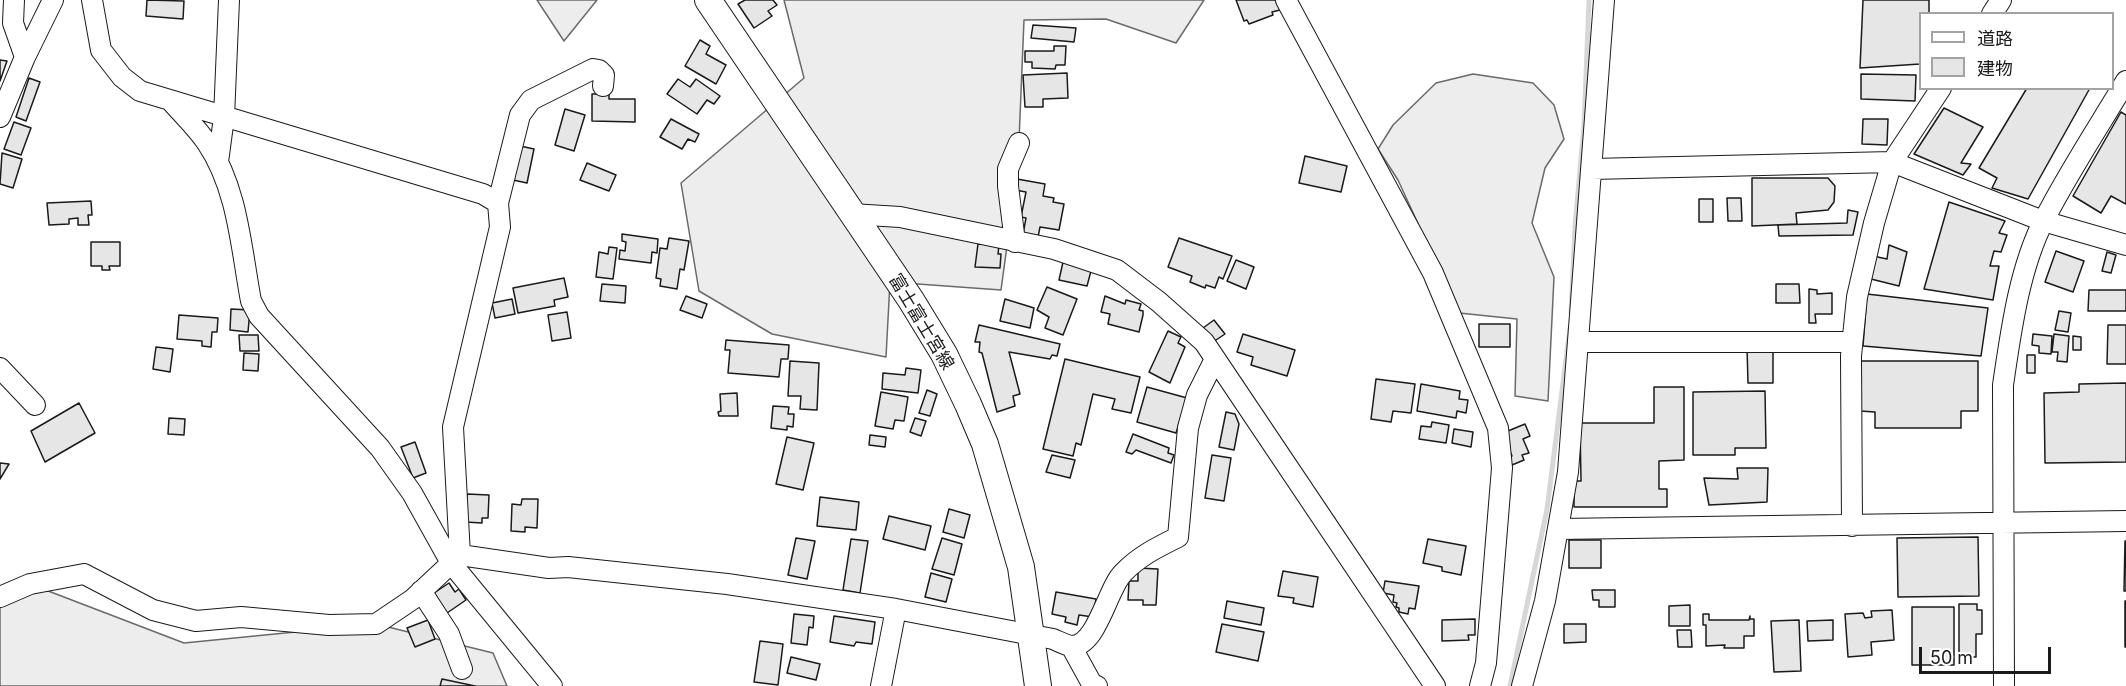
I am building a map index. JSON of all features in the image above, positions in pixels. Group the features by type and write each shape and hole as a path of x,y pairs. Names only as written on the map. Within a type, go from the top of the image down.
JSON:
{"main road":[{"name":"富士富士宮線","path":"708,0 944,354 985,444 1021,567 1038,686"}],"street":[{"path":"14,0 14,23 25,57"},
{"path":"0,117 25,57 53,0"},
{"path":"92,0 101,50 122,77 140,91 483,194 498,203"},
{"path":"218,162 224,117 229,0"},
{"path":"1286,0 1433,273 1498,428 1502,468 1486,663 1480,686"},
{"path":"1522,686 1545,601 1568,472 1604,0"},
{"path":"456,559 453,427 500,227 498,203 520,115 531,100 593,69 599,70 604,75 603,86"},
{"path":"2004,686 2005,373 2022,279 2043,221 2126,81"},
{"path":"1852,526 1852,342 1857,297 1874,223 1892,162 1940,90"},
{"path":"171,101 207,142 232,195 251,301 260,316 381,448 456,559 552,686"},
{"path":"1015,242 1008,169 1019,143"},
{"path":"1591,169 1892,162 2043,221 2126,245"},
{"path":"851,214 900,218 1054,249 1117,270 1159,302 1204,342 1435,686"},
{"path":"1578,342 1852,342"},
{"path":"0,597 30,584 84,574 153,610 196,621 241,617 329,625 376,624 421,591 456,559 549,568 568,567 727,584 896,609 1071,646 1083,643 1095,630 1102,609 1121,574 1143,555 1178,537 1188,428 1197,395 1215,359"},
{"path":"0,368 35,405"},
{"path":"1558,529 2126,521"},
{"path":"421,591 449,634 462,669"},
{"path":"881,686 896,609"},
{"path":"1071,646 1092,684 1097,686"}],"shaded area":[{"path":"537,0 597,0 564,41"},
{"path":"784,0 1204,0 1176,43 1106,19 1024,20 1018,165 1001,290 890,282 886,357 772,334 699,291 681,183 804,78"},
{"path":"1473,74 1533,83 1554,105 1564,139 1545,168 1532,223 1554,277 1548,401 1515,396 1517,319 1459,313 1398,180 1378,149 1393,125 1436,83"},
{"path":"30,584 184,643 376,624 493,653 507,686 0,686 0,604"}],"building":[{"path":"147,0 184,1 183,19 146,16"},
{"path":"745,0 773,0 777,5 768,11 772,16 754,28 738,4"},
{"path":"1236,0 1276,0 1280,10 1249,24 1247,20 1244,21"},
{"path":"1863,0 1929,0 1929,12 1919,12 1919,64 1860,68"},
{"path":"1033,25 1076,28 1074,42 1031,38"},
{"path":"700,40 710,46 706,54 726,65 716,84 685,66"},
{"path":"1054,46 1066,46 1065,65 1056,65 1055,69 1032,68 1032,62 1025,62 1025,51 1054,51"},
{"path":"0,60 7,61 0,81"},
{"path":"1067,73 1068,98 1043,99 1043,107 1025,107 1023,75"},
{"path":"1861,74 1916,75 1915,101 1861,99"},
{"path":"29,78 40,82 26,121 16,117"},
{"path":"678,79 690,87 696,79 720,96 714,104 707,100 697,114 667,94"},
{"path":"2026,90 2089,90 2028,199 1992,188 1997,178 1979,168"},
{"path":"592,94 609,94 609,99 635,99 635,122 592,121"},
{"path":"1944,108 1983,127 1961,163 1971,164 1963,175 1914,154"},
{"path":"565,109 585,115 574,151 555,145"},
{"path":"2121,112 2126,115 2126,204 2111,196 2101,213 2073,196"},
{"path":"671,119 699,134 695,142 688,139 682,149 660,137"},
{"path":"1863,119 1888,119 1887,145 1862,144"},
{"path":"14,122 31,128 21,155 4,149"},
{"path":"520,146 534,149 527,183 513,180"},
{"path":"2,153 22,159 13,188 0,184"},
{"path":"1305,156 1347,166 1341,192 1299,183"},
{"path":"587,163 616,175 609,191 580,180"},
{"path":"1752,178 1828,178 1835,186 1834,202 1828,210 1796,213 1797,224 1752,226"},
{"path":"1017,179 1045,184 1043,196 1054,198 1053,202 1064,204 1059,230 1040,227 1038,237 1023,234 1026,218 1021,217 1026,192 1015,190"},
{"path":"1727,198 1741,198 1742,221 1728,221"},
{"path":"1699,199 1713,199 1713,222 1699,222"},
{"path":"91,201 92,215 88,215 89,225 78,225 78,218 69,219 69,224 49,225 47,203"},
{"path":"1949,202 2005,221 1999,233 2007,235 2001,252 1994,251 1990,266 1999,266 1993,300 1924,289"},
{"path":"1848,210 1858,212 1853,235 1779,236 1778,225 1847,223"},
{"path":"622,234 658,239 657,253 652,252 651,263 619,259 620,250 625,251 626,242 622,241"},
{"path":"669,238 689,241 684,270 680,269 677,289 660,286 661,279 656,278 660,248 667,249"},
{"path":"1179,238 1232,256 1223,279 1219,277 1215,288 1206,285 1205,288 1190,282 1192,276 1168,267"},
{"path":"91,242 120,242 120,266 109,266 110,270 102,270 102,266 91,266"},
{"path":"978,244 999,245 1000,268 975,267"},
{"path":"1889,245 1907,252 1899,286 1867,278 1873,256 1887,259"},
{"path":"609,247 617,248 613,279 596,277 599,252 608,254"},
{"path":"2056,251 2084,261 2073,292 2045,282"},
{"path":"2107,252 2116,255 2111,273 2102,271"},
{"path":"1236,260 1254,267 1246,289 1227,281"},
{"path":"1063,262 1091,271 1087,286 1059,280"},
{"path":"564,278 568,297 554,300 555,306 518,313 513,288"},
{"path":"602,284 626,286 625,303 600,301"},
{"path":"1776,284 1799,284 1800,303 1776,303"},
{"path":"1047,287 1077,299 1063,335 1045,328 1049,317 1037,310"},
{"path":"1809,289 1817,290 1817,294 1832,293 1832,314 1815,314 1816,323 1809,323"},
{"path":"2089,290 2126,290 2126,311 2088,311"},
{"path":"1867,294 1988,308 1981,356 1863,346"},
{"path":"686,296 707,304 702,318 680,310"},
{"path":"1105,296 1125,304 1126,300 1141,304 1139,310 1143,311 1143,315 1139,332 1108,324 1110,314 1101,312"},
{"path":"512,299 515,314 495,318 492,303"},
{"path":"1005,299 1034,308 1030,328 1000,321"},
{"path":"231,309 250,310 248,332 230,330"},
{"path":"2059,311 2071,313 2068,332 2055,330"},
{"path":"567,312 571,338 552,341 548,315"},
{"path":"179,315 218,318 217,332 212,332 211,347 202,346 202,341 177,339"},
{"path":"1214,320 1225,334 1213,342 1203,328"},
{"path":"1479,324 1510,324 1510,347 1479,347"},
{"path":"979,325 1060,344 1057,356 1052,355 1050,359 1009,352 1020,394 1013,396 1015,406 997,412 982,353 979,352 980,342 975,342"},
{"path":"2108,325 2126,325 2126,364 2107,364"},
{"path":"1168,331 1181,337 1178,343 1185,347 1170,383 1149,372"},
{"path":"1243,334 1295,350 1287,376 1251,365 1253,357 1237,352"},
{"path":"2033,334 2052,336 2051,354 2039,353 2039,346 2032,345"},
{"path":"2054,334 2069,336 2067,362 2057,361 2058,352 2052,352"},
{"path":"239,335 258,335 259,351 240,351"},
{"path":"2073,336 2081,337 2081,350 2073,350"},
{"path":"726,340 789,345 788,359 781,359 779,377 728,373 730,350 725,350"},
{"path":"156,347 173,349 170,372 153,369"},
{"path":"1747,348 1773,348 1773,383 1748,383"},
{"path":"244,353 259,354 258,371 243,370"},
{"path":"2027,355 2035,355 2035,373 2027,373"},
{"path":"1065,359 1140,377 1131,413 1112,409 1115,399 1093,394 1081,445 1076,443 1073,456 1043,449"},
{"path":"790,361 819,363 817,410 800,409 801,396 788,396"},
{"path":"1860,361 1978,361 1978,411 1961,411 1961,428 1875,428 1875,412 1860,411"},
{"path":"906,368 921,370 918,393 882,389 883,373 905,375"},
{"path":"1376,379 1415,384 1411,413 1393,411 1391,422 1371,419"},
{"path":"2126,383 2126,462 2045,463 2044,393 2079,392 2079,384"},
{"path":"1421,384 1460,391 1459,399 1468,400 1466,413 1457,411 1456,418 1417,411"},
{"path":"1147,387 1187,398 1176,433 1137,422"},
{"path":"1654,387 1684,387 1684,460 1659,461 1659,489 1667,489 1667,507 1574,507 1574,481 1581,481 1580,423 1654,423"},
{"path":"927,390 937,394 930,416 919,413"},
{"path":"1765,391 1766,448 1735,448 1735,455 1693,455 1693,392"},
{"path":"881,392 908,397 904,421 895,420 893,429 875,426"},
{"path":"737,393 738,416 719,416 720,394"},
{"path":"79,403 95,433 45,462 31,431"},
{"path":"773,406 789,407 788,414 794,414 793,427 787,426 787,430 771,428"},
{"path":"1226,412 1235,414 1239,424 1234,450 1219,447"},
{"path":"169,418 185,419 184,435 168,434"},
{"path":"915,418 926,421 921,436 910,432"},
{"path":"1432,422 1449,425 1446,443 1419,439 1421,426 1431,427"},
{"path":"1525,424 1530,436 1523,439 1529,453 1522,455 1524,460 1512,465 1508,459 1512,456 1503,433"},
{"path":"1454,429 1473,432 1471,447 1452,443"},
{"path":"1133,434 1169,448 1168,453 1174,455 1171,463 1136,450 1132,454 1126,452"},
{"path":"870,435 886,437 885,447 869,445"},
{"path":"787,437 814,443 803,490 776,484"},
{"path":"415,442 426,473 413,478 401,447"},
{"path":"1052,455 1075,460 1070,478 1046,472"},
{"path":"1212,455 1231,458 1224,501 1205,498"},
{"path":"0,463 9,464 0,479"},
{"path":"1737,468 1768,468 1767,502 1709,505 1704,478 1738,479"},
{"path":"467,494 489,495 488,518 482,518 482,523 465,522"},
{"path":"820,497 859,502 856,530 817,526"},
{"path":"522,499 538,499 537,528 525,527 525,532 511,531 512,504 521,505"},
{"path":"949,509 970,515 964,538 943,532"},
{"path":"889,516 931,526 925,550 883,539"},
{"path":"1978,537 1979,596 1898,597 1897,538"},
{"path":"796,538 815,541 807,579 788,575"},
{"path":"942,538 962,544 954,575 932,569"},
{"path":"851,539 868,541 860,593 843,590"},
{"path":"1428,539 1466,546 1461,575 1442,571 1442,567 1423,563"},
{"path":"1569,540 1601,540 1601,568 1569,568"},
{"path":"2125,541 2126,591 2124,591"},
{"path":"1138,568 1158,569 1156,605 1143,605 1143,600 1128,600 1129,581 1138,581"},
{"path":"1283,571 1318,577 1313,607 1293,603 1294,598 1278,596"},
{"path":"931,573 952,579 946,602 925,597"},
{"path":"1385,581 1419,586 1415,609 1409,608 1408,614 1399,612 1399,608 1396,607 1397,603 1393,602 1394,595 1383,593"},
{"path":"449,583 455,592 459,589 466,600 447,613 434,593"},
{"path":"1592,590 1615,590 1615,607 1599,607 1599,600 1593,600"},
{"path":"1056,592 1096,599 1093,617 1079,615 1077,625 1065,622 1066,617 1052,614"},
{"path":"1227,601 1264,608 1261,625 1224,618"},
{"path":"2126,601 2126,647 2125,647"},
{"path":"1959,604 1977,604 1977,610 1982,610 1982,634 1976,634 1976,657 1959,657"},
{"path":"1690,605 1690,626 1669,626 1669,606"},
{"path":"1912,607 1954,607 1954,665 1912,665"},
{"path":"1892,610 1894,640 1871,642 1872,655 1848,657 1845,614 1863,613 1865,618 1872,617 1871,611"},
{"path":"794,614 814,616 813,628 809,627 807,645 791,643"},
{"path":"1703,614 1709,614 1709,620 1749,620 1750,616 1750,619 1754,619 1754,636 1744,636 1744,648 1724,648 1725,645 1706,646 1706,625 1703,625"},
{"path":"834,616 875,622 872,644 856,642 854,646 830,642"},
{"path":"1475,619 1475,635 1468,635 1469,640 1442,641 1442,620"},
{"path":"428,620 435,639 415,647 407,628"},
{"path":"1799,620 1801,671 1774,672 1771,621"},
{"path":"1833,620 1833,640 1808,641 1807,621"},
{"path":"1222,624 1264,632 1258,661 1216,652"},
{"path":"1564,624 1586,624 1586,642 1564,643"},
{"path":"1677,630 1691,630 1692,647 1678,647"},
{"path":"760,641 783,644 778,685 754,682"},
{"path":"791,657 820,664 816,680 787,673"},
{"path":"442,679 475,686 440,686"}],"waterway":[{"path":"1571,313 1575,226 1584,126 1589,0"},
{"path":"1510,686 1547,509 1570,328"}]}
